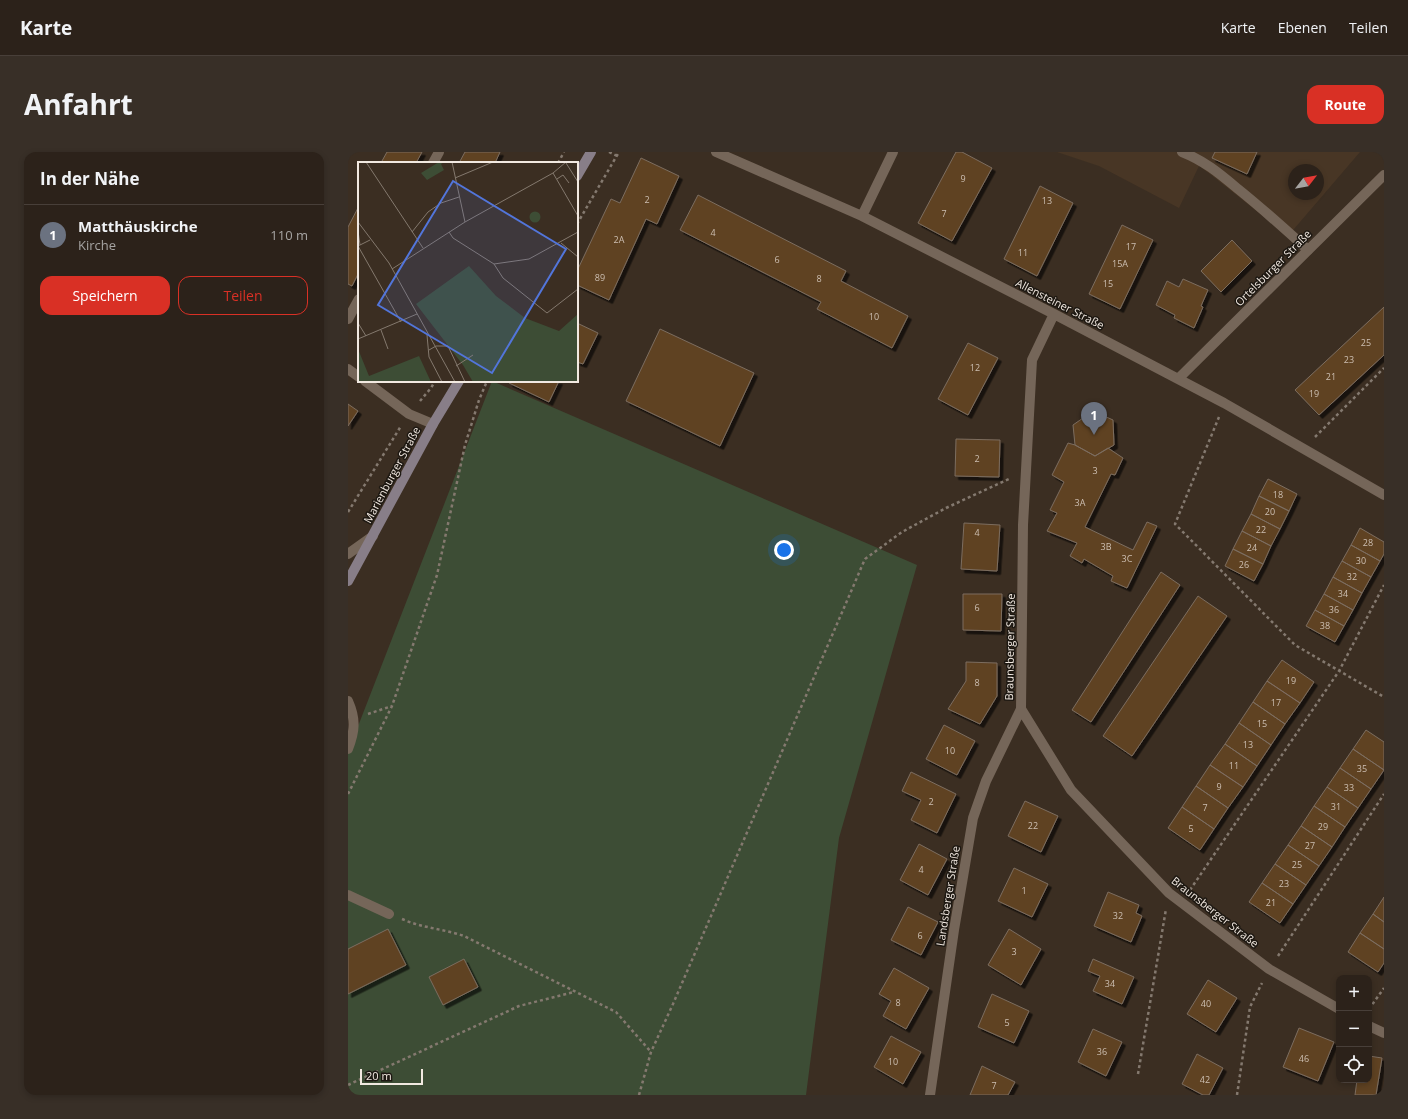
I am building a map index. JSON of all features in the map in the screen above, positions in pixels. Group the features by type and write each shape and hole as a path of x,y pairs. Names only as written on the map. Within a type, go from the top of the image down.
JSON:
{"main road":[{"path":"578,174 591,152"},
{"name":"Marienburger Straße","path":"348,581 433,424 458,382"}],"street":[{"path":"434,162 439,152"},
{"name":"Allensteiner Straße","path":"716,152 862,216 1179,378 1384,495"},
{"path":"862,216 893,152"},
{"path":"1182,152 1198,159 1214,170 1268,213 1308,250"},
{"name":"Ortelsburger Straße","path":"1179,378 1384,175"},
{"path":"348,319 358,301"},
{"name":"Braunsberger Straße","path":"1054,314 1032,360 1023,525 1021,709 1071,790 1169,893 1269,969 1336,1007"},
{"path":"348,369 358,376"},
{"path":"366,382 409,414 433,424"},
{"path":"348,554 373,536"},
{"path":"348,701 354,717 348,749"},
{"name":"Landsberger Straße","path":"930,1095 954,930 973,818 986,781 1021,709"},
{"path":"348,895 389,914"},
{"path":"1372,1027 1384,1033"}],"path":[{"path":"559,162 564,152"},
{"path":"609,152 617,156"},
{"path":"578,222 619,152"},
{"path":"1303,449 1384,368"},
{"path":"348,512 409,414 434,382"},
{"path":"348,794 392,706 436,576 465,445 479,400 487,382"},
{"path":"1224,403 1175,524 1295,645 1384,697"},
{"path":"639,1095 651,1052 865,559 902,532 946,508 1026,472"},
{"path":"1181,903 1339,671 1384,585"},
{"path":"354,717 372,714 392,706"},
{"path":"1238,1095 1250,1008 1269,969 1384,794"},
{"path":"1138,1074 1169,893"},
{"path":"389,914 418,925 440,931 453,932 464,936 616,1012 651,1052"},
{"path":"1372,1005 1384,988"},
{"path":"348,1085 519,1006 575,992"}],"shaded area":[{"path":"1057,152 1360,152 1324,194 1324,164 1288,164 1288,200 1319,200 1288,236 1199,166 1179,208 1099,166"}],"green space":[{"path":"492,382 917,565 839,838 806,1095 348,1095 348,752"}],"building":[{"path":"387,152 422,152 417,162 382,161"},
{"path":"465,152 500,152 495,162 460,162"},
{"path":"956,152 962,152 992,168 952,241 918,223"},
{"path":"1215,152 1257,152 1247,174 1212,158"},
{"path":"641,158 679,176 657,224 646,219 609,300 578,285 578,269 611,199 620,203"},
{"path":"1040,186 1073,203 1037,276 1004,259"},
{"path":"698,195 846,271 841,281 908,316 892,348 817,309 821,302 680,230"},
{"path":"358,208 358,274 352,286 348,284 348,227"},
{"path":"1122,225 1153,240 1120,309 1089,294"},
{"path":"1232,240 1252,261 1221,292 1201,271"},
{"path":"1183,279 1208,290 1194,328 1174,318 1175,315 1156,305 1167,281 1179,287"},
{"path":"1384,307 1384,355 1319,415 1295,390"},
{"path":"578,323 598,333 583,364 578,362"},
{"path":"660,329 754,373 720,446 626,401"},
{"path":"968,343 998,358 968,415 938,399"},
{"path":"510,382 559,382 549,402"},
{"path":"348,404 358,411 348,426"},
{"path":"1093,411 1113,420 1114,445 1095,456 1075,445 1073,425"},
{"path":"956,439 1000,440 999,477 955,476"},
{"path":"1068,443 1075,445 1095,456 1108,448 1123,458 1115,475 1111,474 1085,527 1133,550 1147,522 1157,526 1127,588 1111,581 1113,576 1084,559 1082,563 1070,556 1077,543 1047,531 1057,513 1050,510 1064,482 1052,475"},
{"path":"1268,479 1297,494 1289,511 1259,496"},
{"path":"1259,496 1289,511 1280,529 1251,514"},
{"path":"1251,514 1280,529 1271,546 1242,531"},
{"path":"964,523 1000,525 997,571 961,569"},
{"path":"1360,528 1384,542 1384,554 1380,561 1351,545"},
{"path":"1242,531 1271,546 1263,564 1233,549"},
{"path":"1351,545 1380,561 1371,577 1342,561"},
{"path":"1233,549 1263,564 1254,581 1225,566"},
{"path":"1342,561 1371,577 1362,593 1333,577"},
{"path":"1161,572 1180,585 1091,722 1072,710"},
{"path":"1333,577 1362,593 1353,610 1324,594"},
{"path":"963,594 1002,594 1001,631 963,630"},
{"path":"1324,594 1353,610 1344,626 1315,610"},
{"path":"1198,596 1227,616 1132,756 1103,736"},
{"path":"1315,610 1344,626 1335,642 1306,626"},
{"path":"1282,660 1314,682 1300,703 1267,681"},
{"path":"966,662 997,663 997,696 980,724 948,709 966,681"},
{"path":"1267,681 1300,703 1285,724 1253,702"},
{"path":"1253,702 1285,724 1271,745 1239,723"},
{"path":"1239,723 1271,745 1257,766 1225,744"},
{"path":"944,725 975,741 957,775 926,759"},
{"path":"1366,730 1384,742 1384,770 1353,749"},
{"path":"1225,744 1257,766 1243,787 1210,765"},
{"path":"1353,749 1384,770 1371,789 1340,768"},
{"path":"1210,765 1243,787 1228,808 1196,786"},
{"path":"1340,768 1371,789 1358,808 1327,787"},
{"path":"911,772 956,794 937,833 911,820 921,800 902,791"},
{"path":"1196,786 1228,808 1214,829 1182,807"},
{"path":"1327,787 1358,808 1345,827 1314,806"},
{"path":"1025,801 1058,816 1041,852 1008,836"},
{"path":"1314,806 1345,827 1332,847 1301,826"},
{"path":"1182,807 1214,829 1200,850 1168,828"},
{"path":"1301,826 1332,847 1319,866 1288,845"},
{"path":"919,844 947,859 928,895 900,880"},
{"path":"1288,845 1319,866 1306,885 1275,864"},
{"path":"1275,864 1306,885 1293,904 1262,883"},
{"path":"1014,868 1048,884 1032,917 998,901"},
{"path":"1262,883 1293,904 1280,923 1249,902"},
{"path":"1108,892 1139,905 1136,913 1142,916 1131,942 1094,926"},
{"path":"1384,897 1384,922 1373,914"},
{"path":"908,907 938,922 921,955 891,940"},
{"path":"1373,914 1384,922 1384,949 1360,933"},
{"path":"388,929 406,965 348,994 348,949"},
{"path":"1009,929 1041,949 1021,985 988,965"},
{"path":"1360,933 1384,949 1384,963 1378,972 1348,952"},
{"path":"464,959 478,987 443,1005 429,977"},
{"path":"1093,959 1134,977 1122,1004 1093,991 1100,976 1088,971"},
{"path":"894,968 929,988 906,1029 883,1016 891,1001 879,994"},
{"path":"1208,980 1237,998 1216,1032 1187,1014"},
{"path":"992,994 1029,1011 1014,1043 978,1027"},
{"path":"1299,1028 1334,1042 1318,1081 1283,1067"},
{"path":"1093,1029 1122,1042 1106,1076 1078,1062"},
{"path":"891,1036 921,1052 903,1084 874,1067"},
{"path":"1197,1054 1223,1068 1209,1095 1203,1095 1182,1084"},
{"path":"1372,1056 1382,1058 1376,1095 1355,1095 1357,1083 1372,1083"},
{"path":"982,1066 1015,1082 1008,1095 970,1095"}],"place":[{"name":"Matthäuskirche","path":"1094,435"}]}
